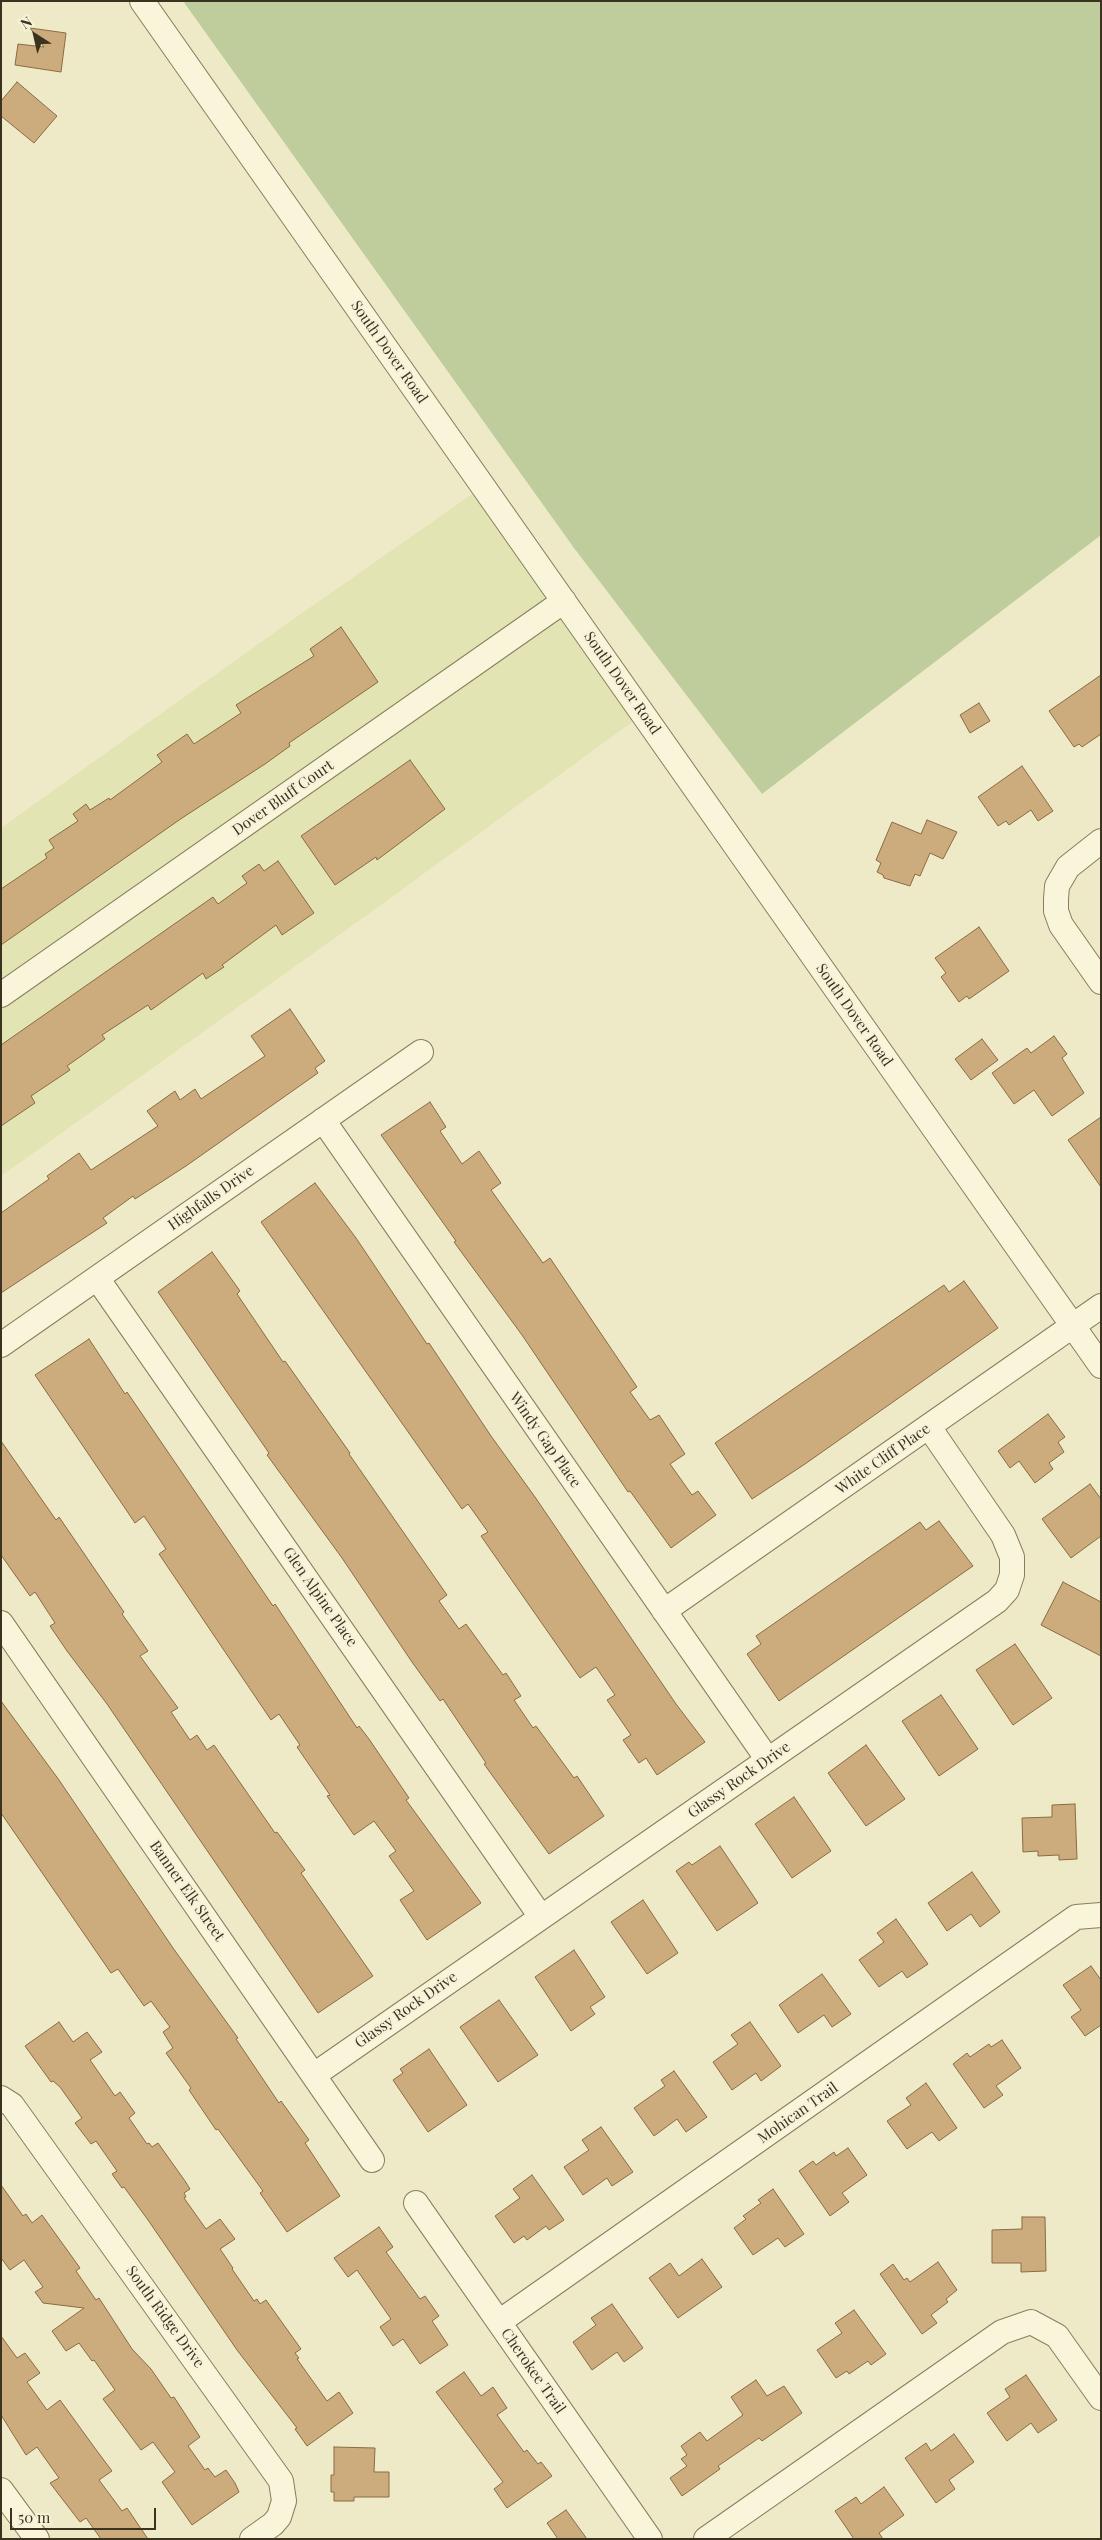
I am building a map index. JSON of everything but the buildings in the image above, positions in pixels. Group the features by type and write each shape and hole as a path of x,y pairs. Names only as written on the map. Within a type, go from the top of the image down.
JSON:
{"street":[{"name":"South Dover Road","path":"142,1 1101,1366"},
{"name":"Dover Bluff Court","path":"1,995 564,601"},
{"path":"1101,841 1068,867 1057,886 1056,911 1061,925 1101,982"},
{"name":"Highfalls Drive","path":"1,1345 421,1052"},
{"name":"Windy Gap Place","path":"323,1120 768,1760"},
{"name":"Glen Alpine Place","path":"98,1278 541,1917"},
{"name":"White Cliff Place","path":"664,1611 1101,1306"},
{"name":"Glassy Rock Drive","path":"314,2075 997,1601 1007,1590 1012,1575 1012,1558 1002,1535 928,1427"},
{"name":"Banner Elk Street","path":"1,1623 372,2160"},
{"name":"Mohican Trail","path":"499,2322 1076,1918 1101,1915"},
{"name":"South Ridge Drive","path":"1,2098 12,2105 282,2481 284,2501 279,2517 273,2524 252,2539"},
{"name":"Cherokee Trail","path":"416,2203 650,2539"},
{"path":"706,2539 1002,2332 1031,2322 1057,2336 1101,2398"},
{"path":"1,2490 37,2539"}],"green space":[{"path":"183,1 1101,1 1101,535 762,794 574,548"},
{"path":"475,492 549,597 1,981 1,828"},
{"path":"562,616 635,720 363,918 1,1176 1,1009"}]}
